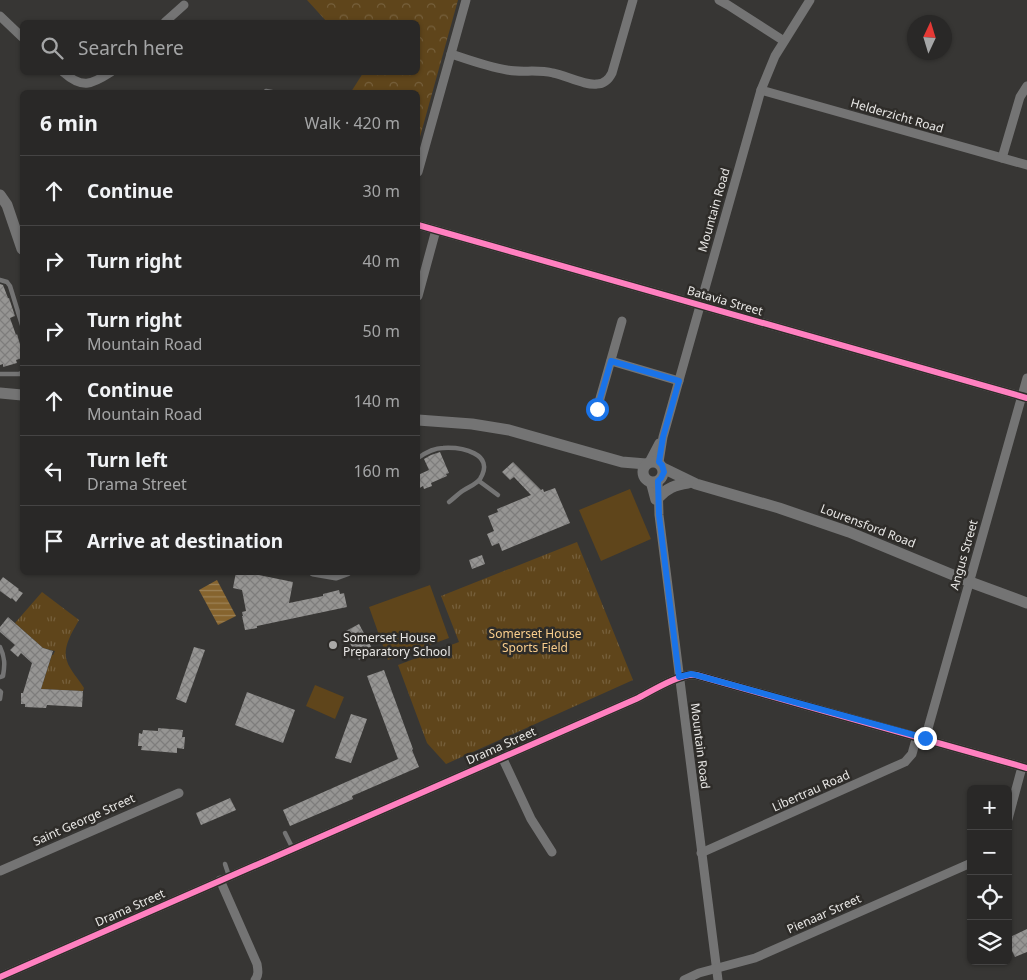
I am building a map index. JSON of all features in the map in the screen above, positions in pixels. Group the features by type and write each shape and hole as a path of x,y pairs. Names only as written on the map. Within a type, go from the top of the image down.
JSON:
{"street":[{"path":"420,165 466,0"},
{"path":"451,54 508,70 545,71 590,84 602,83 610,78 612,73 633,0"},
{"path":"719,0 784,42"},
{"name":"Mountain Road","path":"718,980 654,471 761,90 774,56 810,0"},
{"path":"167,20 184,5"},
{"path":"0,16 20,35"},
{"path":"66,75 76,83 82,84 95,81 106,75"},
{"path":"1002,158 1020,97 1027,86"},
{"name":"Helderzicht Road","path":"761,90 1027,165"},
{"path":"0,195 20,239"},
{"name":"Batavia Street","path":"420,226 1024,397"},
{"path":"420,289 436,230"},
{"path":"597,409 622,321"},
{"path":"611,361 679,381"},
{"name":"Angus Street","path":"921,737 970,582 1024,397 1027,378"},
{"path":"0,394 20,395"},
{"name":"Lourensford Road","path":"420,420 472,424 509,430 779,508 840,529 1027,603"},
{"name":"Mountain Road","path":"654,471 659,515"},
{"path":"658,498 671,487 692,483"},
{"name":"Drama Street","path":"0,977 636,699 679,677 691,674 1025,767"},
{"name":"Libertrau Road","path":"701,853 905,762 912,754 921,737"},
{"path":"502,757 531,819 552,852"},
{"path":"1012,807 1025,767"},
{"name":"Saint George Street","path":"0,871 179,792"},
{"name":"Pienaar Street","path":"684,980 699,973 755,958 967,864"},
{"path":"220,880 257,964 258,975 254,980"}],"lane":[{"path":"0,280 10,286 20,318"},
{"path":"0,374 20,374"},
{"path":"420,457 441,448 454,448 479,455 483,460 485,466 479,481 461,491 449,502"},
{"path":"479,481 498,495"},
{"path":"0,647 5,665 3,676 0,677"},
{"path":"0,690 0,699"},
{"path":"285,833 292,849"},
{"path":"225,864 229,876"}],"green space":[{"path":"307,0 458,0 420,137 420,90 352,90 362,75 420,75 420,20 325,20"},
{"path":"630,489 651,539 601,561 579,510"},
{"name":"Somerset House Sports Field","path":"577,542 633,680 446,764 427,743 398,665 459,642 441,596"},
{"path":"430,585 449,638 388,660 369,607"},
{"path":"42,592 79,620 69,639 66,656 70,668 84,688 83,691 41,689 55,651 43,648 15,623"},
{"path":"315,685 344,697 335,719 306,706"}],"shaded area":[{"path":"217,580 236,616 218,625 199,590"}],"building":[{"path":"0,284 3,285 15,316 10,318 20,344 20,359 16,360 17,363 3,367 3,364 0,365"},
{"path":"440,452 449,473 446,474 447,476 431,483 432,486 424,489 423,486 420,488 420,474 429,470 424,459"},
{"path":"513,462 544,492 555,488 570,523 502,551 499,543 492,546 487,534 494,531 488,516 498,512 497,509 531,495 514,477 510,480 502,472"},
{"path":"482,555 485,564 472,569 469,560"},
{"path":"235,575 259,575 293,582 289,603 323,596 323,594 339,590 340,594 344,593 347,607 245,630 242,612 246,611 242,590 233,588"},
{"path":"3,577 23,593 16,602 0,591 0,581"},
{"path":"8,617 43,648 53,651 41,689 83,691 82,707 47,705 46,708 25,707 25,704 21,704 21,693 23,693 32,663 21,653 18,657 10,650 15,645 0,632 0,627"},
{"path":"359,624 374,652 359,660 344,632"},
{"path":"194,647 205,650 186,703 176,699"},
{"path":"384,670 419,767 352,796 353,799 290,826 283,810 398,759 367,676"},
{"path":"247,692 295,710 283,743 235,725"},
{"path":"351,714 367,719 351,763 335,758"},
{"path":"158,728 183,730 182,737 185,737 184,749 177,748 177,753 141,750 142,746 138,746 139,733 142,734 143,730 158,731"},
{"path":"230,798 236,810 201,825 196,813"},
{"path":"1027,929 1027,952 1015,957 1012,951 1012,936"}],"cycle path":[{"path":"420,226 1027,398"},
{"path":"0,977 689,675 696,675 1027,768"}],"place":[{"name":"Somerset House Preparatory School","path":"333,645"}],"route":[{"path":"597,409 611,361 679,381 663,437 659,462 664,472 658,481 659,515 679,677 691,674 696,675 925,738"}]}
